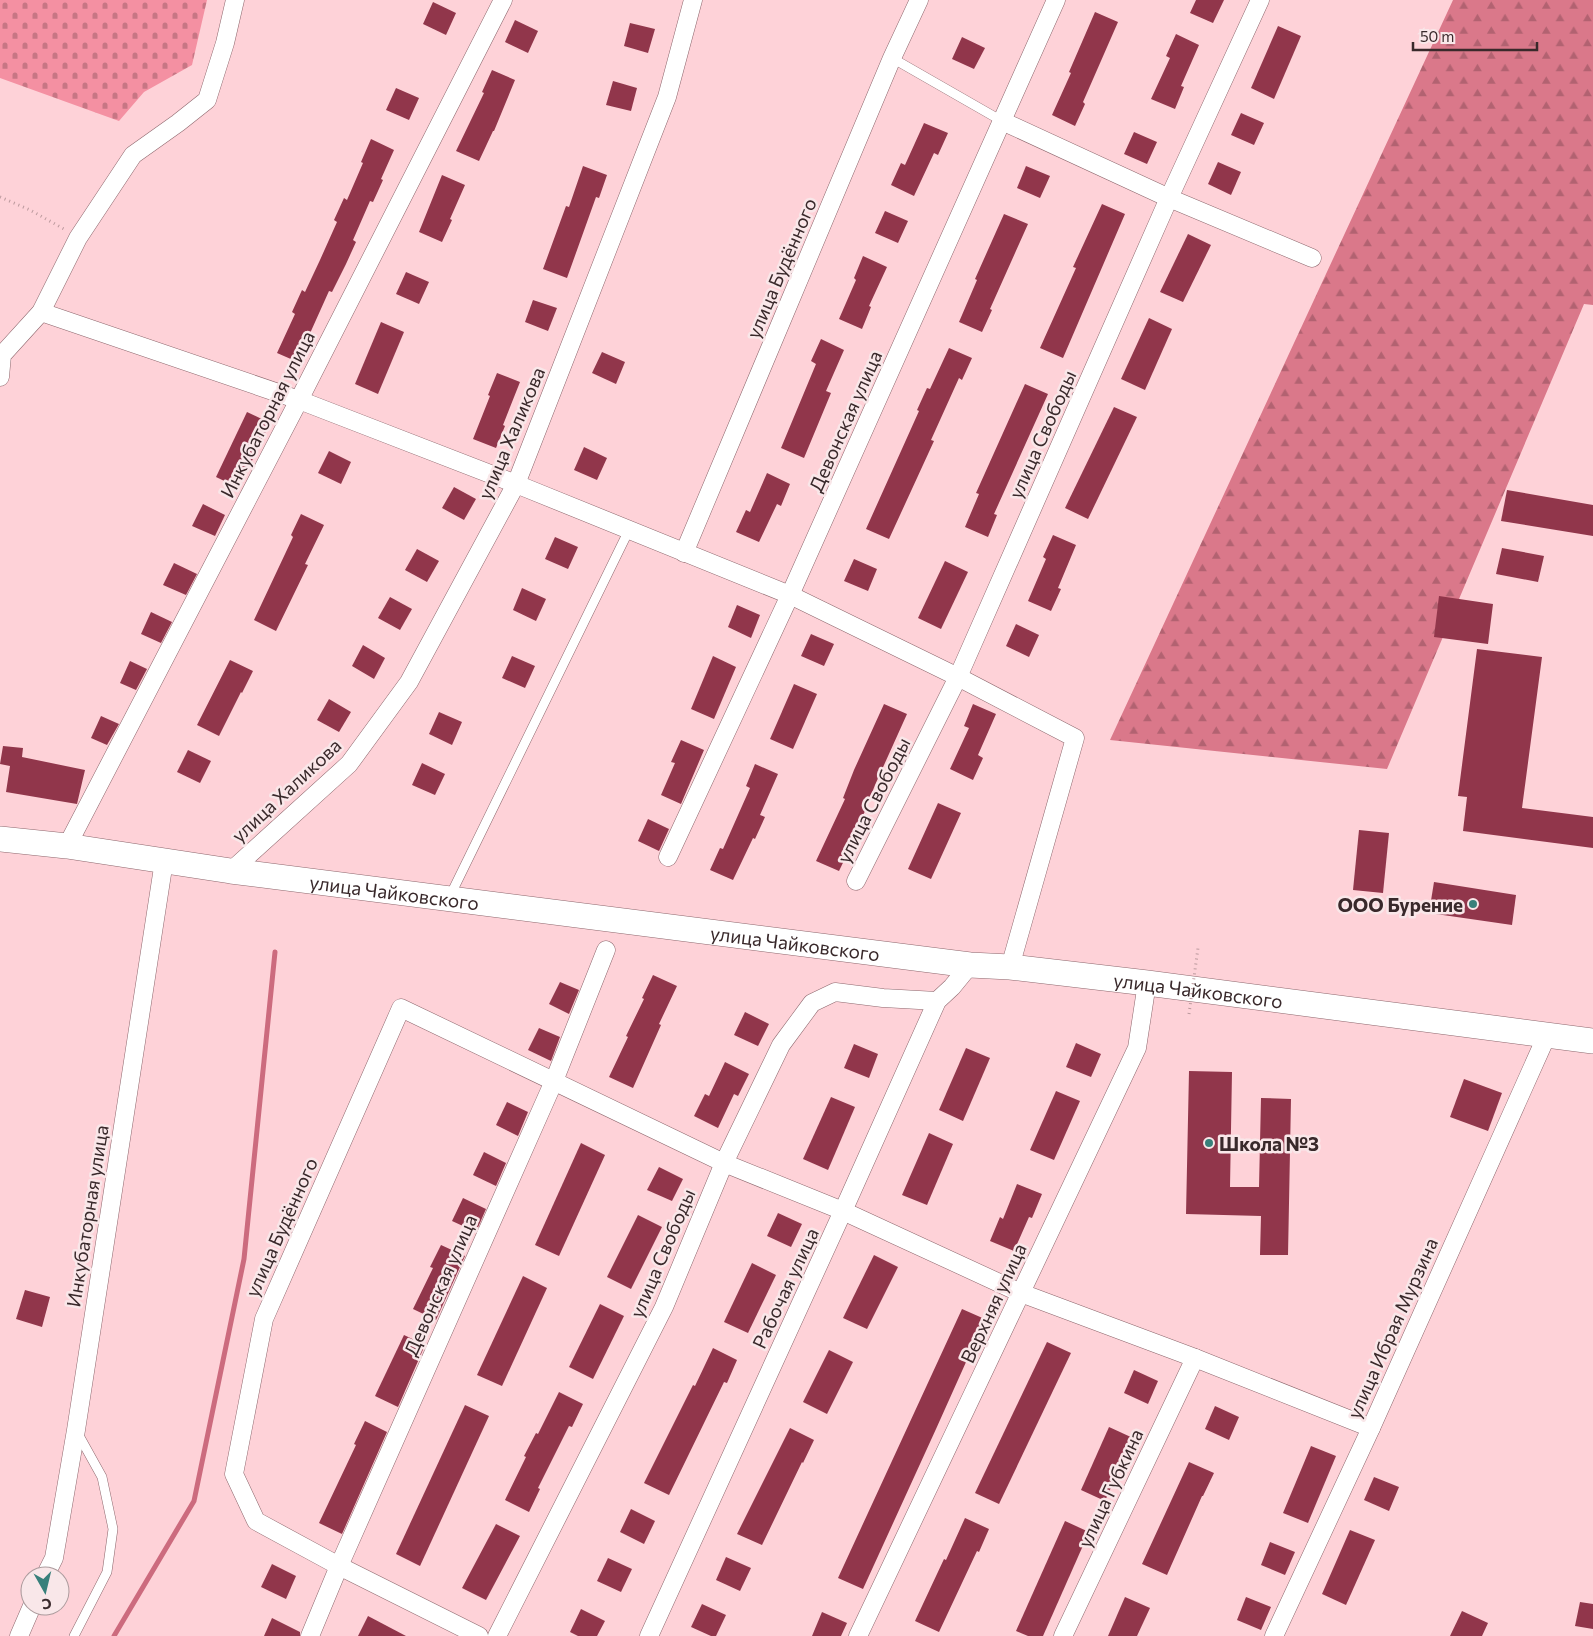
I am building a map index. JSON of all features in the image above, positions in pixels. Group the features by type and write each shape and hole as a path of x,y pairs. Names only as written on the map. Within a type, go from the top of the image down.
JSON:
{"main road":[{"name":"улица Чайковского","path":"0,839 67,846 231,872 970,965 1148,983 1593,1041"}],"street":[{"path":"0,377 2,354 42,312 78,238 133,155 207,100 226,42 236,0"},
{"name":"Инкубаторная улица","path":"67,846 299,400 502,0"},
{"name":"улица Халикова","path":"231,872 349,764 410,682 516,484 667,97 692,0"},
{"name":"улица Будённого","path":"684,553 892,58 919,0"},
{"name":"Девонская улица","path":"668,857 790,595 1056,0"},
{"name":"улица Свободы","path":"856,881 958,677 1169,198 1260,0"},
{"path":"1002,122 1169,198 1312,258"},
{"path":"42,312 299,400 516,484 790,595 958,677 1075,738 1010,968"},
{"name":"Инкубаторная улица","path":"50,1566 54,1558 76,1430 164,861"},
{"name":"Девонская улица","path":"310,1636 339,1566 554,1081 606,950"},
{"name":"Рабочая улица","path":"649,1636 843,1212 937,1001 952,987 970,965"},
{"name":"Верхняя улица","path":"858,1636 1137,1048 1148,983"},
{"name":"улица Свободы","path":"497,1636 664,1307 724,1163 781,1045 812,1003 835,992 883,998 937,1001"},
{"name":"улица Будённого","path":"339,1566 256,1521 234,1474 264,1319 401,1008 554,1081"},
{"name":"улица Ибрая Мурзина","path":"1274,1636 1371,1428 1547,1035"},
{"path":"554,1081 724,1163 843,1212 1021,1293 1194,1358 1371,1428"},
{"name":"улица Губкина","path":"1064,1636 1194,1358"},
{"path":"339,1566 480,1636"},
{"path":"18,1636 27,1616"}],"lane":[{"path":"892,58 1002,122"},
{"path":"448,899 629,530"},
{"path":"74,1636 107,1572 113,1528 102,1477 76,1430"}],"path":[{"path":"0,197 30,210 78,238"},
{"path":"1189,1014 1198,948"}],"green space":[{"path":"0,0 207,0 192,65 144,92 119,121 0,78"},
{"path":"1453,0 1593,0 1593,305 1584,304 1387,769 1110,740"}],"building":[{"path":"1196,0 1224,0 1213,23 1190,13"},
{"path":"433,2 456,13 446,35 423,24"},
{"path":"1095,12 1118,22 1083,102 1085,104 1075,126 1052,115"},
{"path":"515,20 538,31 528,53 505,42"},
{"path":"630,23 655,29 648,53 624,46"},
{"path":"1278,26 1301,36 1274,99 1251,88"},
{"path":"1176,34 1199,45 1181,86 1184,87 1175,109 1151,99 1170,58 1166,56"},
{"path":"962,37 985,48 974,69 952,59"},
{"path":"492,70 515,80 494,131 479,161 456,151 484,93 482,92"},
{"path":"613,81 637,88 631,111 606,105"},
{"path":"396,88 419,98 409,120 386,110"},
{"path":"1241,113 1264,123 1254,145 1231,135"},
{"path":"924,123 948,133 938,155 934,153 914,196 891,185 901,163 905,165"},
{"path":"1134,132 1157,142 1147,164 1124,154"},
{"path":"371,139 394,150 373,202 370,201 353,240 356,242 346,264 332,292 329,291 307,340 310,341 300,363 277,353 295,314 292,312 302,290 305,292 320,260 337,222 334,220 344,198 347,200"},
{"path":"1218,162 1241,172 1231,195 1208,184"},
{"path":"583,166 607,175 599,198 596,197 567,278 543,269 566,206 569,207"},
{"path":"1026,166 1050,176 1040,198 1017,188"},
{"path":"442,175 465,185 442,242 419,232"},
{"path":"1102,204 1125,214 1063,358 1040,348 1076,268 1073,267"},
{"path":"885,211 908,221 898,243 875,233"},
{"path":"1004,214 1028,224 990,309 992,310 982,332 959,322 977,280 975,279"},
{"path":"1188,234 1211,245 1183,302 1160,292"},
{"path":"863,256 887,267 869,306 871,307 862,329 839,319 856,280 854,278"},
{"path":"406,272 429,282 419,304 396,294"},
{"path":"533,300 557,308 548,331 525,322"},
{"path":"1149,318 1172,329 1145,390 1121,379"},
{"path":"381,322 404,332 378,394 355,384"},
{"path":"821,339 844,350 826,391 831,393 804,458 781,448 816,364 811,361"},
{"path":"949,348 972,358 962,380 959,378 931,440 934,441 889,539 866,529 919,411 917,410 927,388 930,389"},
{"path":"602,352 625,362 616,384 592,373"},
{"path":"497,373 520,382 496,448 473,439"},
{"path":"1025,384 1048,394 994,514 997,515 988,537 965,527 979,494 976,493"},
{"path":"1114,407 1137,417 1088,519 1065,508"},
{"path":"247,412 270,423 239,488 216,477"},
{"path":"584,447 607,458 597,480 574,470"},
{"path":"329,451 351,462 341,484 318,473"},
{"path":"767,473 790,484 781,506 777,504 759,542 736,532 746,510 750,512"},
{"path":"454,487 476,499 464,520 442,508"},
{"path":"1507,490 1593,505 1593,536 1501,521"},
{"path":"203,504 225,515 215,536 192,526"},
{"path":"301,514 324,525 305,564 308,565 276,631 254,620 293,537 291,535"},
{"path":"1053,535 1076,545 1058,588 1061,589 1051,611 1028,601 1046,559 1043,557"},
{"path":"555,537 578,547 568,569 545,559"},
{"path":"1502,548 1544,556 1538,582 1496,574"},
{"path":"417,549 439,561 427,582 405,570"},
{"path":"854,559 877,569 868,591 844,581"},
{"path":"945,561 968,572 941,629 918,618"},
{"path":"174,563 197,574 186,595 163,585"},
{"path":"522,588 546,599 536,621 513,610"},
{"path":"1439,596 1493,604 1488,644 1434,637"},
{"path":"390,597 412,609 400,630 378,618"},
{"path":"737,605 760,615 751,638 728,627"},
{"path":"151,612 172,622 161,643 141,634"},
{"path":"1016,624 1039,635 1029,657 1006,646"},
{"path":"811,634 834,644 824,666 801,656"},
{"path":"363,645 385,658 374,679 352,666"},
{"path":"1477,649 1542,657 1522,808 1593,817 1593,848 1463,831 1467,797 1458,796"},
{"path":"512,656 535,666 525,688 502,678"},
{"path":"713,656 736,667 714,719 691,709"},
{"path":"230,660 253,671 219,736 197,725"},
{"path":"130,661 147,669 136,690 120,683"},
{"path":"794,684 817,694 793,749 770,739"},
{"path":"329,699 351,712 339,732 317,720"},
{"path":"884,704 907,714 875,785 863,816 865,817 839,871 816,861 845,799 843,798 854,770"},
{"path":"973,704 996,714 978,755 983,758 973,780 950,769 969,728 964,726"},
{"path":"439,712 462,722 452,745 429,734"},
{"path":"101,716 119,724 107,745 91,738"},
{"path":"681,740 704,750 681,804 661,795 675,763 671,762"},
{"path":"3,746 23,748 22,757 85,770 77,804 6,792 10,766 0,764"},
{"path":"188,750 211,761 200,783 177,772"},
{"path":"422,763 445,774 435,795 412,785"},
{"path":"755,764 778,774 760,815 765,817 733,880 710,870 720,848 723,849 750,788 746,786"},
{"path":"938,803 961,813 931,879 908,869"},
{"path":"648,819 669,829 659,851 638,841"},
{"path":"1359,830 1389,833 1383,893 1353,890"},
{"name":"ООО Бурение","path":"1434,882 1516,895 1512,925 1429,913"},
{"path":"653,975 677,986 633,1088 609,1077 628,1037 626,1036"},
{"path":"560,982 579,990 569,1014 549,1004"},
{"path":"745,1012 769,1024 758,1046 734,1035"},
{"path":"539,1028 560,1037 551,1061 528,1050"},
{"path":"1076,1043 1101,1054 1091,1077 1066,1067"},
{"path":"854,1044 878,1054 869,1078 844,1068"},
{"path":"966,1048 990,1058 963,1121 939,1110"},
{"path":"725,1062 749,1074 738,1096 734,1094 718,1128 694,1116 705,1094 709,1096"},
{"name":"Школа №3","path":"1189,1071 1232,1072 1230,1187 1259,1187 1261,1098 1291,1099 1288,1255 1260,1255 1261,1216 1186,1214"},
{"path":"1464,1079 1502,1093 1488,1131 1450,1117"},
{"path":"1056,1091 1080,1101 1054,1160 1030,1150"},
{"path":"831,1097 855,1107 828,1170 803,1159"},
{"path":"507,1102 528,1112 518,1136 496,1125"},
{"path":"929,1133 953,1144 927,1205 902,1195"},
{"path":"581,1143 605,1155 559,1256 535,1245"},
{"path":"484,1152 506,1163 496,1186 473,1175"},
{"path":"659,1167 683,1179 672,1201 647,1190"},
{"path":"1017,1184 1042,1194 1032,1218 1029,1217 1014,1251 990,1241 1000,1217 1003,1219"},
{"path":"463,1198 486,1209 476,1232 452,1221"},
{"path":"778,1213 802,1224 791,1247 767,1236"},
{"path":"638,1215 662,1227 631,1289 607,1277"},
{"path":"441,1245 465,1256 436,1320 413,1309 433,1268 430,1267"},
{"path":"874,1255 898,1267 867,1329 843,1318"},
{"path":"752,1263 776,1275 748,1333 724,1322"},
{"path":"523,1276 547,1288 502,1386 477,1375"},
{"path":"25,1290 50,1297 42,1327 16,1319"},
{"path":"600,1304 624,1316 593,1379 569,1367"},
{"path":"962,1309 987,1320 977,1343 975,1342 863,1589 838,1578"},
{"path":"404,1335 425,1345 398,1407 375,1396"},
{"path":"1047,1342 1071,1353 999,1504 975,1493"},
{"path":"713,1348 737,1360 727,1383 724,1382 669,1495 644,1483"},
{"path":"829,1350 853,1362 827,1414 803,1402"},
{"path":"1134,1370 1158,1381 1148,1404 1124,1393"},
{"path":"559,1392 583,1404 572,1427 569,1426 538,1488 540,1489 529,1512 505,1500 526,1457 524,1456 536,1433 538,1434"},
{"path":"465,1405 489,1416 420,1566 396,1554"},
{"path":"1215,1406 1239,1417 1229,1440 1205,1429"},
{"path":"365,1421 387,1432 342,1534 319,1523 356,1445 354,1444"},
{"path":"1109,1427 1133,1438 1105,1501 1081,1490"},
{"path":"790,1428 814,1440 762,1545 737,1534"},
{"path":"1311,1446 1336,1456 1308,1523 1283,1513"},
{"path":"1189,1462 1214,1473 1167,1575 1142,1564"},
{"path":"1374,1477 1399,1487 1389,1511 1364,1500"},
{"path":"631,1509 655,1521 644,1544 620,1532"},
{"path":"965,1518 989,1529 939,1632 915,1621"},
{"path":"1065,1521 1089,1532 1043,1636 1028,1636 1016,1631"},
{"path":"496,1524 520,1536 486,1600 462,1588"},
{"path":"1350,1530 1375,1540 1346,1605 1322,1594"},
{"path":"1270,1542 1295,1552 1285,1575 1261,1565"},
{"path":"726,1557 751,1568 740,1591 716,1580"},
{"path":"608,1558 632,1569 621,1592 597,1581"},
{"path":"272,1564 296,1576 286,1599 261,1587"},
{"path":"1125,1597 1150,1608 1137,1636 1108,1636"},
{"path":"1246,1597 1271,1607 1261,1630 1237,1620"},
{"path":"1580,1602 1593,1604 1593,1629 1575,1626"},
{"path":"702,1604 726,1615 716,1636 711,1636 691,1627"},
{"path":"581,1609 605,1621 597,1636 578,1636 570,1632"},
{"path":"1462,1611 1488,1623 1482,1636 1450,1636"},
{"path":"822,1612 847,1623 841,1636 812,1636"},
{"path":"368,1616 406,1636 358,1636"},
{"path":"272,1618 300,1632 300,1636 264,1636"}],"waterway":[{"path":"114,1636 194,1501 244,1259 275,952"}],"place":[{"name":"ООО Бурение","path":"1473,904"},
{"name":"Школа №3","path":"1209,1143"}]}
